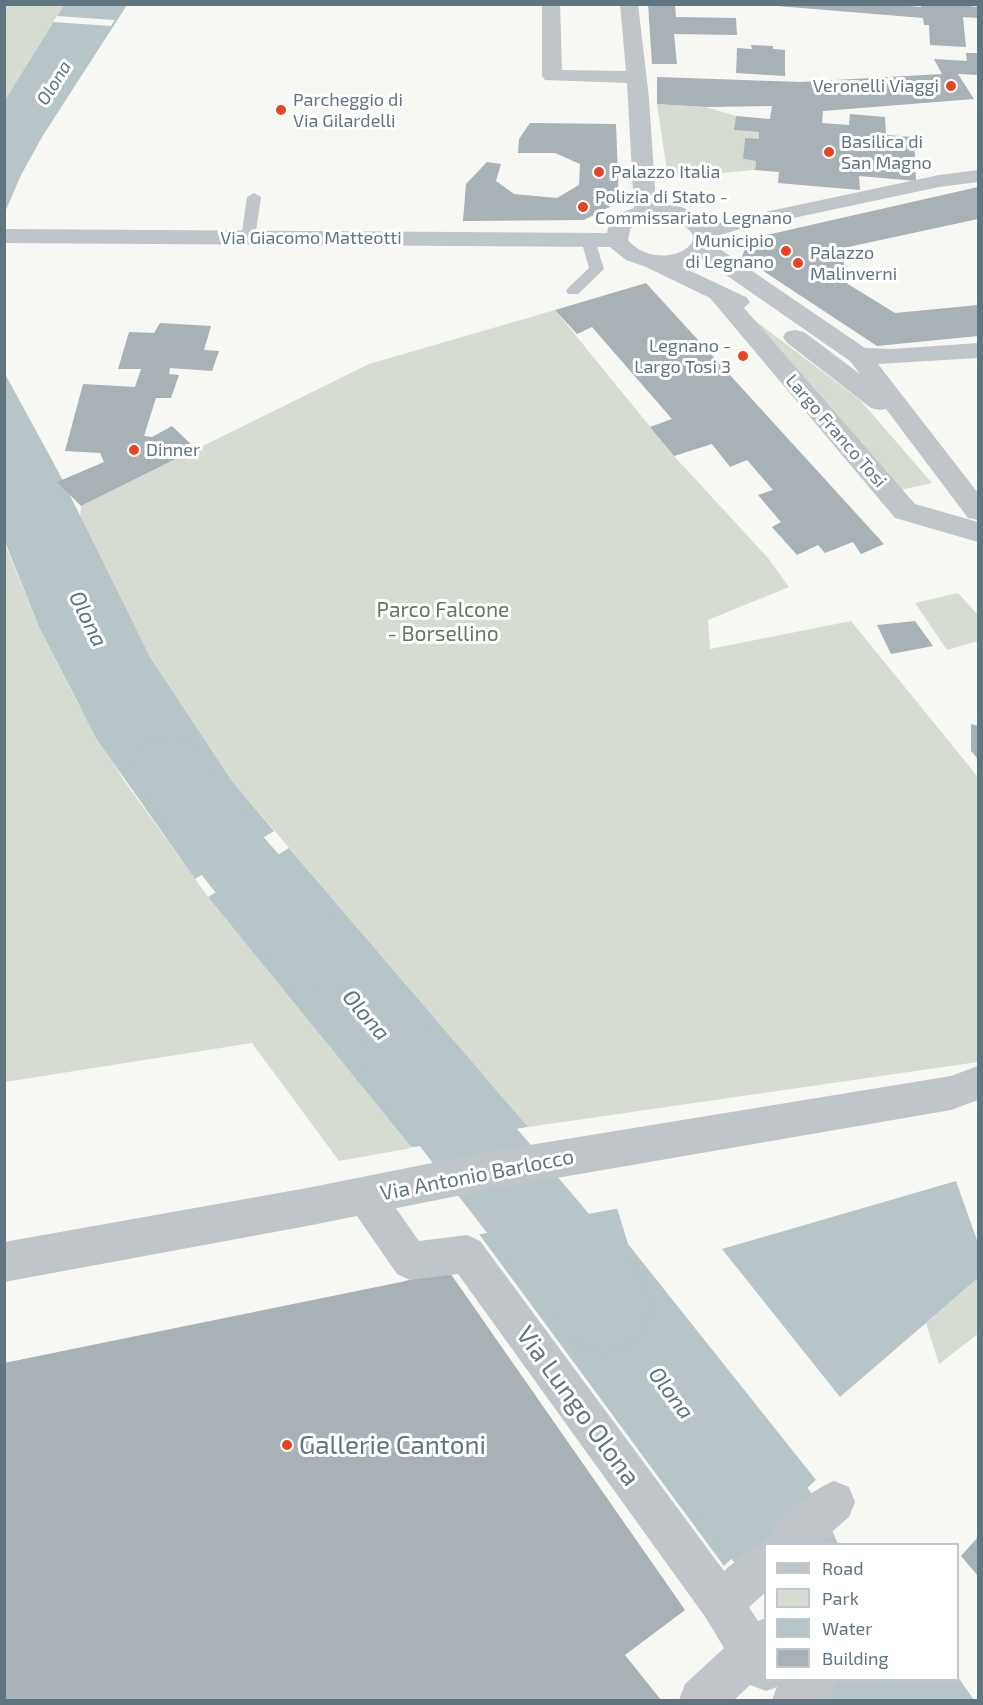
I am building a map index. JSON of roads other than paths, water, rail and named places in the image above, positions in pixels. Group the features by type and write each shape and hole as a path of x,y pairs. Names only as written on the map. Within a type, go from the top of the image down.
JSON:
{"street":[{"path":"551,4 552,76 637,77"},
{"path":"617,240 616,233 625,219 645,212 637,77 629,4"},
{"path":"704,240 732,225 939,181 978,177"},
{"name":"Largo Franco Tosi","path":"645,212 664,211 682,214 693,219 704,240 859,356 978,511"},
{"name":"Via Giacomo Matteotti","path":"7,236 617,240"},
{"name":"Largo Franco Tosi","path":"617,240 628,252 654,261 766,315 912,427"},
{"name":"Largo Franco Tosi","path":"654,261 684,260 696,255 704,240"},
{"name":"Largo Franco Tosi","path":"718,292 905,511 978,532"},
{"path":"859,356 892,357 978,350"},
{"name":"Via Antonio Barlocco","path":"4,1263 575,1156 969,1090"},
{"name":"Via Lungo Olona","path":"365,1196 410,1261 467,1254 764,1660"},
{"path":"788,1543 834,1502"},
{"path":"721,1603 764,1564"},
{"path":"701,1701 764,1660"},
{"name":"Via Lungo Olona","path":"779,1681 793,1701"},
{"path":"793,1701 813,1681"}],"lane":[{"path":"248,238 254,197"},
{"path":"573,291 597,268 588,240"}],"water":[{"path":"64,5 127,5 42,137 21,175 5,212 5,100"},
{"path":"4,372 59,473 150,657 232,781 274,831 195,879 96,738 39,627 5,542"},
{"path":"289,848 528,1127 412,1148 208,897"},
{"path":"956,1181 978,1243 978,1278 840,1397 722,1249"},
{"path":"617,1208 628,1244 816,1480 724,1566 479,1234"},
{"path":"959,1678 974,1700 817,1700 815,1698 834,1681 959,1681"}],"waterway":[{"name":"Olona","path":"169,768 220,842 316,957"},
{"name":"Olona","path":"401,1055 604,1306"},
{"name":"Olona","path":"705,1438 784,1543"}],"place":[{"name":"Veronelli Viaggi","path":"951,86"},
{"name":"Parcheggio di Via Gilardelli","path":"281,110"},
{"name":"Basilica di San Magno","path":"829,152"},
{"name":"Palazzo Italia","path":"599,172"},
{"name":"Polizia di Stato - Commissariato Legnano","path":"583,207"},
{"name":"Municipio di Legnano","path":"786,251"},
{"name":"Palazzo Malinverni","path":"798,263"},
{"name":"Legnano - Largo Tosi 3","path":"743,356"},
{"name":"Dinner","path":"134,450"},
{"name":"Gallerie Cantoni","path":"287,1445"}],"park label":[{"name":"Parco Falcone - Borsellino","path":"443,622"}]}
